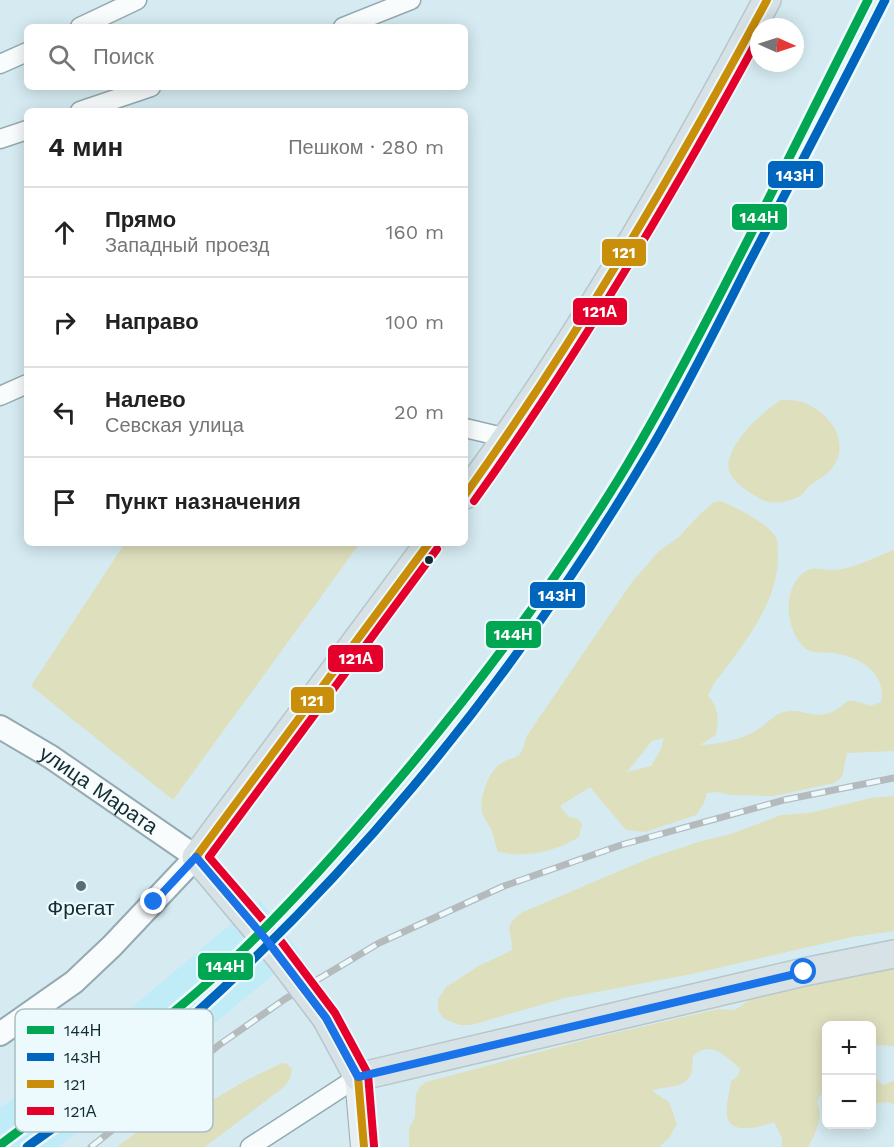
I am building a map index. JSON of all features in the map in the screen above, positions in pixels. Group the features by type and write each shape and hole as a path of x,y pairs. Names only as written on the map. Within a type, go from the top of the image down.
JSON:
{"main road":[{"path":"468,491 507,438 607,282 688,144 767,0"},
{"path":"364,1147 358,1077 326,1018 279,956 196,857 427,546"},
{"path":"358,1077 804,972 894,954"}],"street":[{"path":"85,24 114,5 137,0"},
{"path":"350,24 411,0"},
{"path":"0,64 24,53"},
{"path":"89,108 142,90"},
{"path":"0,139 24,131"},
{"path":"0,396 24,385"},
{"path":"468,429 507,438"},
{"name":"улица Марата","path":"0,727 51,757 196,857"},
{"path":"36,1009 74,982 112,946 196,857"},
{"path":"0,1034 15,1023"},
{"path":"250,1147 358,1077"}],"shaded area":[{"path":"260,900 300,953 213,1024 213,1009 130,1009"},
{"path":"15,1097 15,1132 78,1132 58,1147 0,1147 0,1108"}],"green space":[{"path":"781,400 799,401 819,411 834,427 840,446 838,457 831,470 803,494 787,501 769,502 759,498 738,483 729,471 729,462 732,451 746,431 764,412"},
{"path":"721,501 752,517 774,534 777,540 777,572 772,590 756,624 713,685 708,696 716,709 717,729 716,735 700,745 737,739 757,730 784,712 822,714 836,710 850,701 870,706 881,702 880,683 869,668 861,662 843,655 809,651 799,642 790,621 789,598 792,587 806,571 815,568 833,570 849,567 894,550 894,751 847,753 842,777 834,783 774,796 707,793 696,815 645,832 626,830 590,787 560,806 569,817 578,819 582,824 579,837 560,847 530,854 498,852 481,807 483,794 491,774 499,765 519,755 526,737 632,582 659,551 679,537 714,502","holes":["664,738 660,751 651,766 627,772 652,741"]},
{"path":"123,546 358,546 173,800 31,686"},
{"path":"894,796 894,931 852,937 692,974 565,998 471,1025 459,1025 444,1019 438,1010 438,999 446,987 477,967 512,950 509,928 512,921 523,912 650,858 731,834 781,815 809,813 871,798"},
{"path":"894,963 894,1046 876,1045 876,1021 822,1021 822,1094 817,1103 820,1114 816,1131 808,1147 782,1147 782,1138 774,1122 750,1128 732,1125 727,1116 728,1100 731,1081 738,1076 740,1069 718,1052 706,1049 693,1056 692,1072 687,1080 678,1085 652,1091 669,1102 677,1124 669,1138 659,1147 409,1147 409,1129 415,1117 416,1094 426,1082 585,1040 718,1009 735,1010 761,992"},
{"path":"282,1063 292,1069 290,1079 284,1087 205,1147 117,1147 138,1132 213,1132 213,1100"},
{"path":"876,1078 883,1085 894,1081 894,1105 889,1102 876,1105"}],"railway":[{"path":"213,1050 285,999 379,943 504,886 621,845 784,800 894,778"},
{"path":"91,1147 110,1132"}],"transit line":[{"name":"121","path":"468,491 547,375 624,252 767,0"},
{"name":"144Н","path":"177,1009 213,978 282,911 346,840 480,679 565,561 618,480 677,377 868,0"},
{"name":"143Н","path":"201,1009 273,940 412,788 538,624 595,539 662,429 885,0"},
{"name":"121А","path":"474,501 551,389 624,274 750,53"},
{"name":"121","path":"196,857 427,546"},
{"name":"121А","path":"374,1146 368,1074 335,1013 277,936 209,857 437,549"},
{"name":"121","path":"196,857 269,943 326,1018 358,1077 364,1147"},
{"name":"144Н","path":"0,1145 17,1132"},
{"name":"143Н","path":"27,1147 48,1132"}],"place":[{"name":"Фрегат","path":"81,886"}],"route":[{"path":"154,902 196,857 269,943 326,1018 358,1077 804,972"}]}
